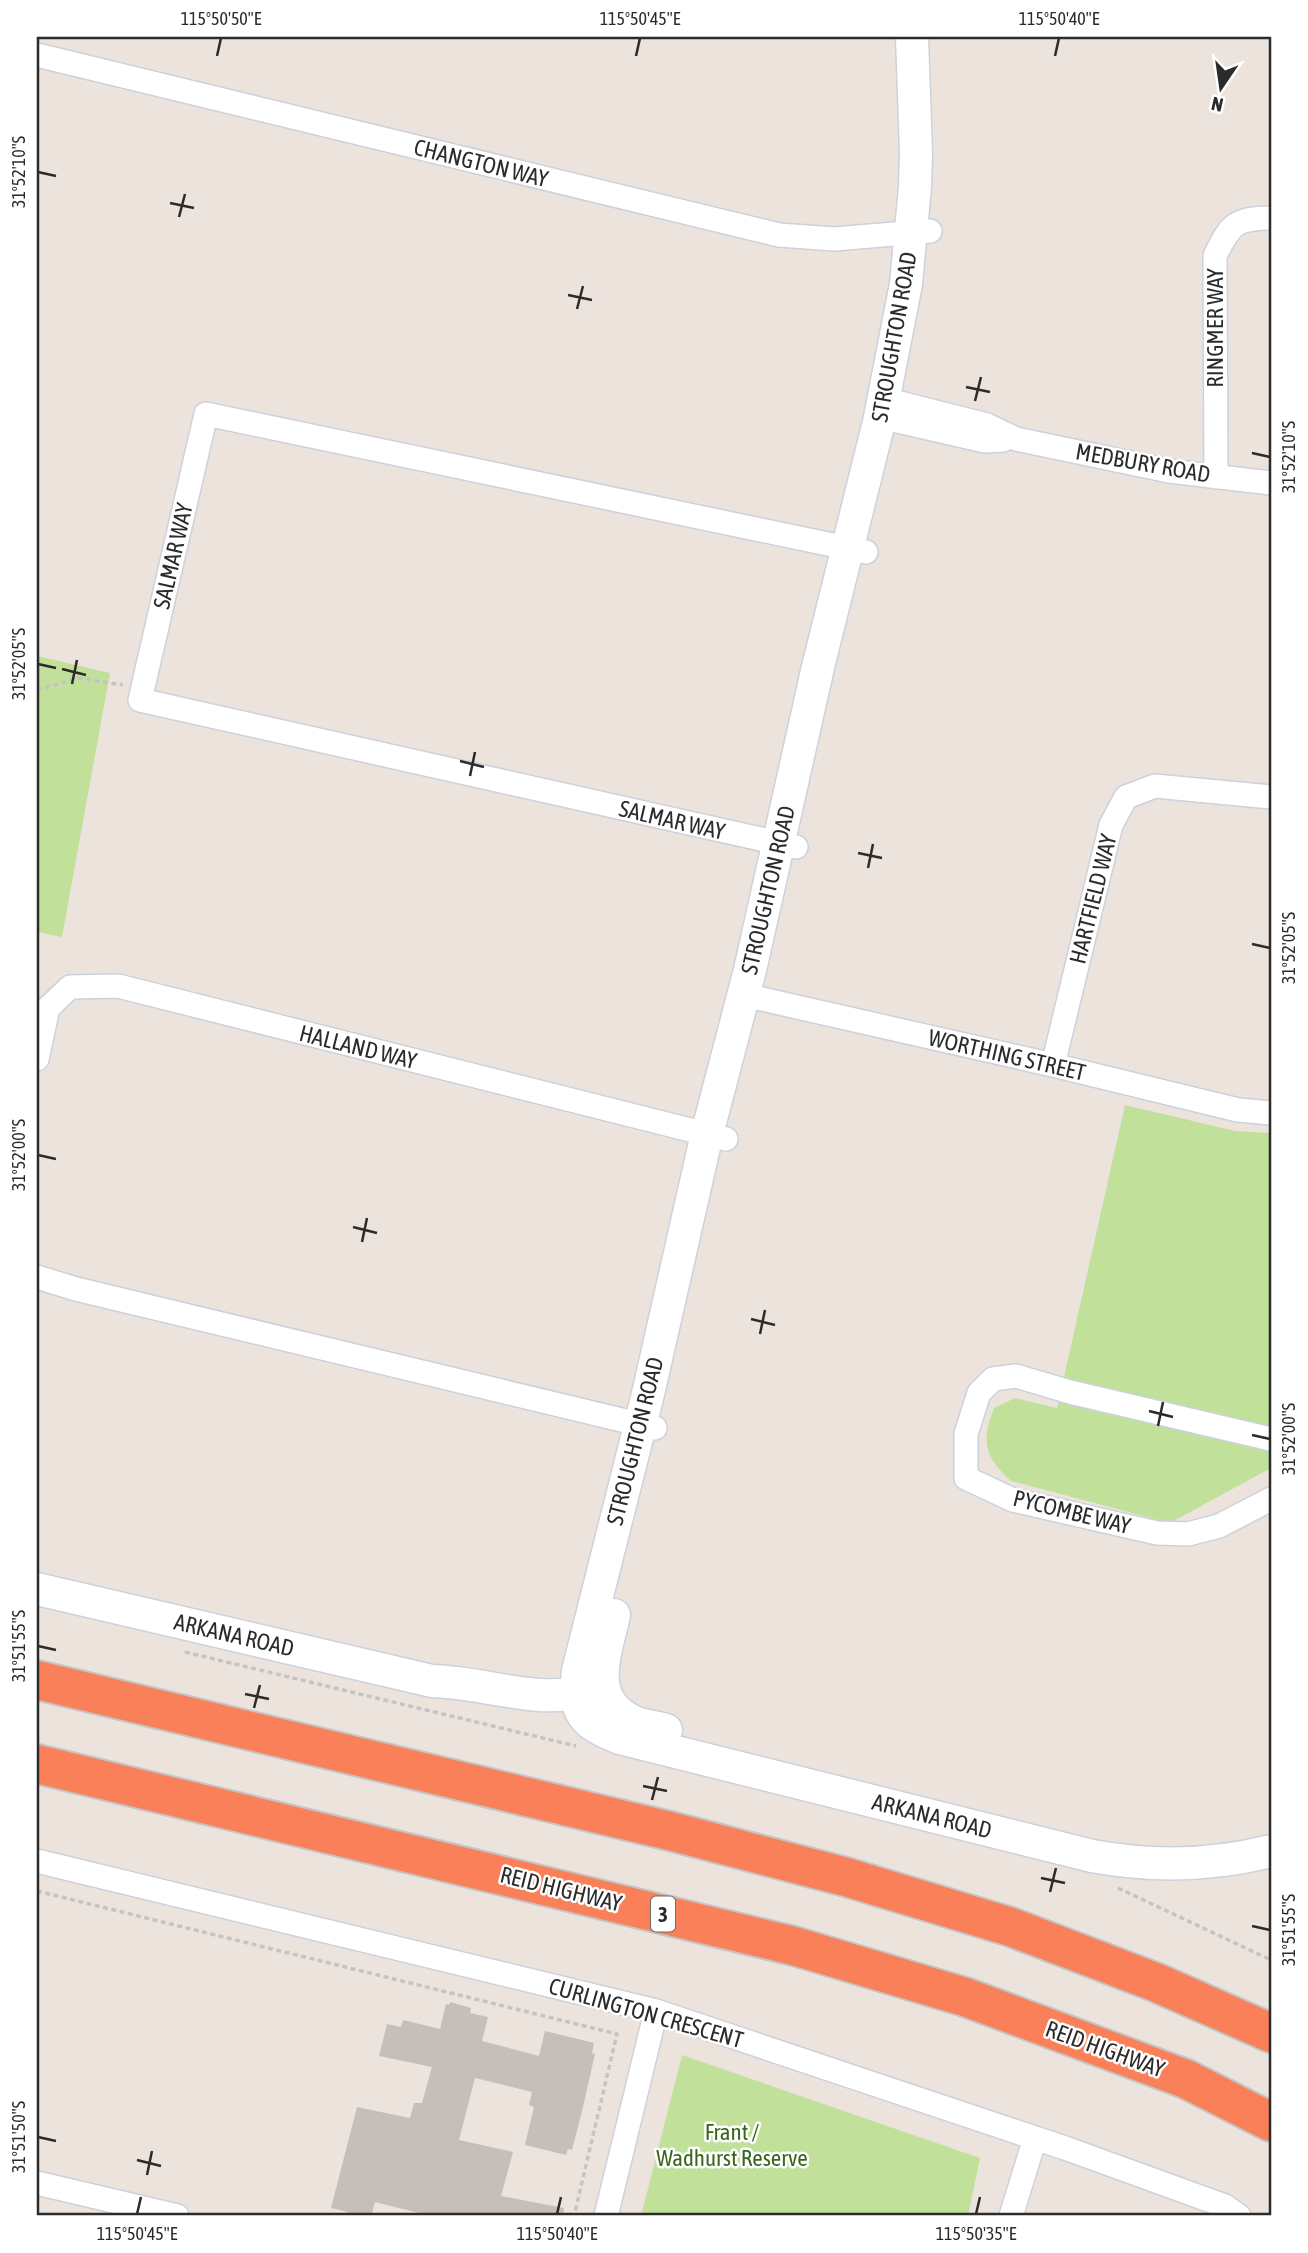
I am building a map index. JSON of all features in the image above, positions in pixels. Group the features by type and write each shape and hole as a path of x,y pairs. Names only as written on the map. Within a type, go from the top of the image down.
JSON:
{"highway":[{"path":"37,1680 656,1827 846,1877 1011,1927 1155,1982 1271,2033"},
{"name":"REID HIGHWAY","path":"37,1764 794,1946 965,1997 1186,2079 1271,2122"}],"street":[{"name":"STROUGHTON ROAD","path":"593,1704 648,1427 716,1137 752,997 891,410 918,320 920,232 912,37"},
{"name":"STROUGHTON ROAD","path":"920,232 932,172 931,37"},
{"name":"CHANGTON WAY","path":"37,55 779,235 834,239 920,232"},
{"name":"RINGMER WAY","path":"1216,477 1215,256 1226,233 1245,218 1271,218"},
{"name":"MEDBURY ROAD","path":"891,410 986,425 1016,439 1169,471 1271,482"},
{"name":"SALMAR WAY","path":"786,845 140,700 206,414 857,551"},
{"name":"HARTFIELD WAY","path":"1052,1065 1111,825 1126,797 1155,786 1271,797"},
{"name":"HALLAND WAY","path":"37,1059 48,1008 70,987 118,986 716,1137"},
{"name":"WORTHING STREET","path":"752,997 1238,1110 1271,1113"},
{"path":"37,1277 76,1289 648,1427"},
{"name":"PYCOMBE WAY","path":"1271,1439 1070,1392 1016,1376 993,1379 979,1393 966,1434 967,1478 1013,1500 1157,1533 1188,1534 1219,1526 1271,1499"},
{"name":"ARKANA ROAD","path":"37,1589 432,1681 453,1695 555,1712 593,1704 635,1722 1124,1843 1182,1845 1223,1842 1271,1832"},
{"name":"ARKANA ROAD","path":"593,1704 620,1738 1102,1858 1176,1864 1215,1862 1271,1851"},
{"name":"CURLINGTON CRESCENT","path":"37,1861 656,2011 1035,2138 1225,2206 1239,2216"},
{"path":"606,2216 656,2011"},
{"path":"1011,2216 1035,2138"},
{"path":"37,2183 177,2216"}],"path":[{"path":"37,690 79,678 142,689"},
{"path":"37,1891 617,2034 574,2216"}],"green space":[{"path":"37,656 110,673 62,937 37,932"},
{"path":"1125,1105 1235,1131 1271,1133 1271,1468 1170,1523 1011,1481 990,1456 987,1439 994,1408 1015,1398 1057,1408"},
{"name":"Frant / Wadhurst Reserve","path":"682,2055 980,2158 968,2216 641,2216"}],"building":[{"path":"450,2002 471,2008 470,2013 488,2017 482,2041 539,2056 545,2031 594,2043 592,2053 595,2054 582,2111 572,2150 568,2149 566,2155 525,2145 534,2107 529,2105 532,2092 475,2078 459,2140 513,2152 501,2196 564,2208 563,2216 418,2216 419,2213 375,2202 371,2216 347,2216 348,2212 331,2208 357,2107 410,2118 414,2103 422,2103 432,2067 379,2056 387,2024 401,2027 403,2020 440,2029 446,2004 449,2005"}]}
